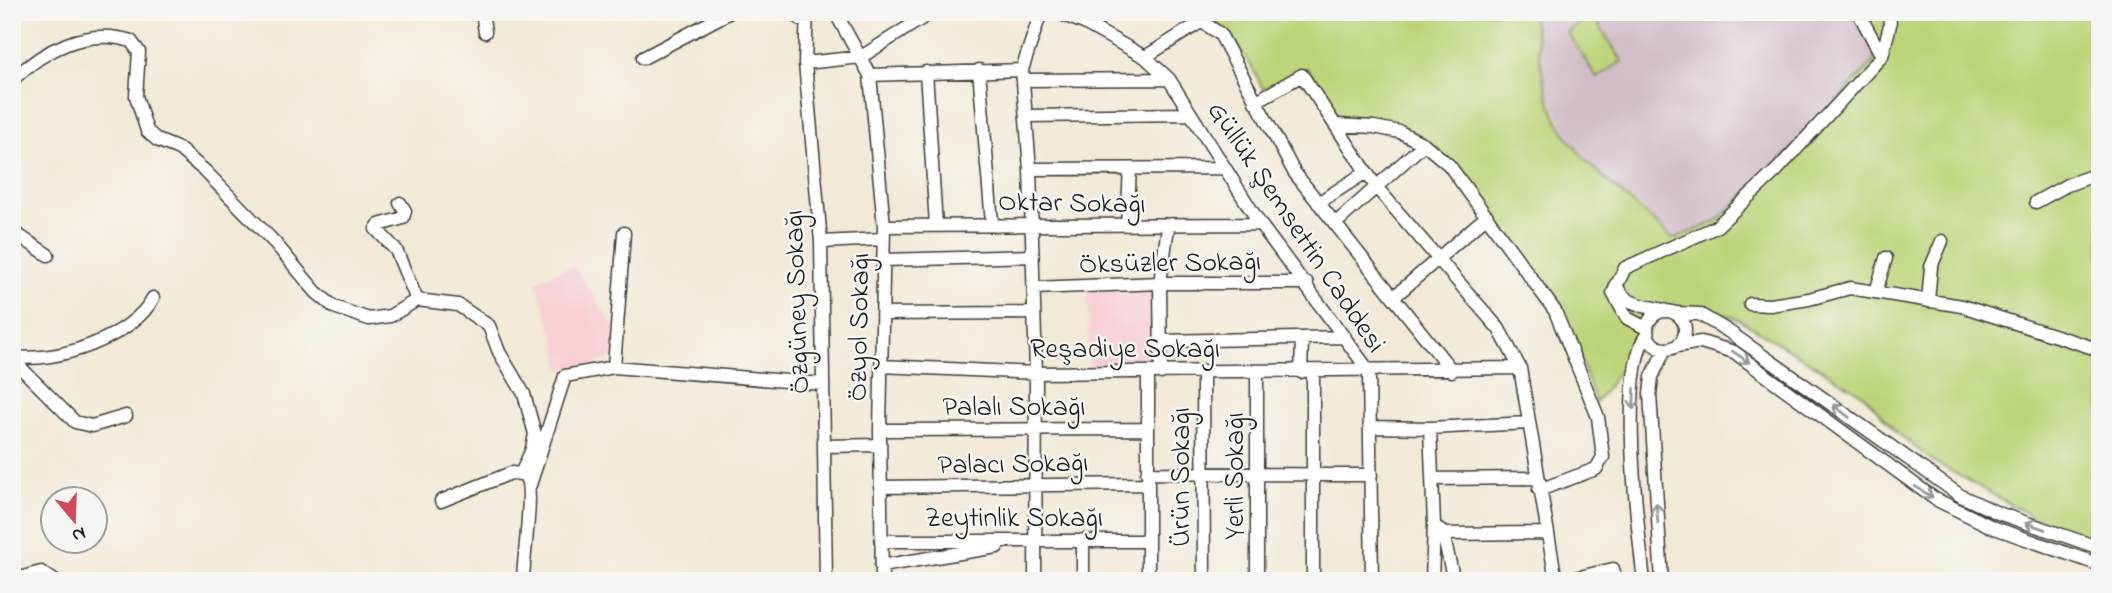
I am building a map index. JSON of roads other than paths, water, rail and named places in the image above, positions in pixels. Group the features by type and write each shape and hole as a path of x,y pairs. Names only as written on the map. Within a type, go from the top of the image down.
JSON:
{"street":[{"path":"482,12 485,32"},
{"path":"643,58 730,12"},
{"path":"791,12 808,15"},
{"path":"835,12 870,75 979,70 1023,75 1169,79"},
{"path":"805,64 861,57 932,12"},
{"path":"1035,581 1034,288 1030,169 1023,75 1041,12"},
{"name":"Güllük Şemsettin Caddesi","path":"1056,12 1084,23 1145,57 1169,79 1260,224 1370,371 1372,581"},
{"path":"1188,12 1204,20 1220,34 1294,172 1452,371"},
{"path":"1858,12 1882,56"},
{"path":"1889,12 1890,25 1882,56 1777,170 1716,227 1634,261 1625,268 1613,293 1627,318 1647,331 1654,345 1671,347 1701,342 1734,352 1935,499 1992,527 2100,565"},
{"name":"Özgüney Sokağı","path":"808,15 805,64 821,242 826,581"},
{"path":"1145,57 1204,20"},
{"path":"12,80 32,62 70,40 116,38 131,41 139,52 136,96 147,131 157,140 179,149 205,171 258,225 316,292 334,307 369,319 390,316 417,300 458,305 489,326 499,352 524,394 535,434 532,449 521,474"},
{"path":"979,70 992,223"},
{"path":"926,72 936,225"},
{"name":"Özyol Sokağı","path":"870,75 883,233 880,430 882,581"},
{"path":"1255,102 1303,75 1377,188 1499,329 1520,368 1556,581"},
{"path":"1026,116 1191,114"},
{"path":"1336,125 1374,127 1400,132 1424,144 1449,165 1555,311 1598,417 1604,457 1602,464 1538,484 1433,479"},
{"path":"1335,225 1424,144"},
{"path":"1030,169 1224,168"},
{"path":"1127,225 1130,169"},
{"path":"1318,203 1366,172"},
{"path":"2036,202 2100,173"},
{"path":"400,203 405,211 402,218 379,225 376,229 396,250 417,300"},
{"path":"1394,297 1487,216"},
{"name":"Oktar Sokağı","path":"821,242 936,225 992,223 1168,227 1260,224"},
{"path":"1148,581 1148,429 1160,341 1160,283 1168,227"},
{"path":"12,231 48,255"},
{"path":"614,367 624,233"},
{"path":"1928,301 1931,267 1942,241"},
{"path":"883,260 1033,256"},
{"path":"1876,292 1886,258"},
{"name":"Öksüzler Sokağı","path":"1034,288 1160,283 1307,284"},
{"path":"1616,284 1619,291 1632,302 1670,311 1699,314 1719,325 1961,496 1998,513 2100,548"},
{"path":"1750,304 1770,305 1850,288 1962,306 2100,349"},
{"path":"12,358 57,356 88,345 141,316 153,298"},
{"path":"1644,581 1632,427 1637,352 1652,316 1670,311"},
{"path":"1662,581 1650,394 1652,377 1686,329 1670,311"},
{"path":"882,314 1034,313"},
{"path":"1160,341 1345,337"},
{"path":"1302,340 1307,372 1312,473 1313,581"},
{"path":"12,358 75,422 92,426 125,416"},
{"name":"Reşadiye Sokağı","path":"881,366 1036,373 1452,371 1520,368"},
{"path":"523,581 522,553 530,485 565,376 614,367 823,384"},
{"name":"Ürün Sokağı","path":"1203,372 1204,581"},
{"name":"Yerli Sokağı","path":"1257,372 1257,581"},
{"path":"1370,427 1430,428 1528,423"},
{"path":"1430,428 1434,524 1432,581"},
{"name":"Palalı Sokağı","path":"880,430 1148,429"},
{"path":"824,446 880,444"},
{"path":"441,500 511,473 521,474 530,485"},
{"name":"Palacı Sokağı","path":"880,487 1035,487 1204,473 1371,475"},
{"path":"1434,524 1443,534 1454,581"},
{"path":"1443,534 1546,533"},
{"path":"881,566 1035,537"},
{"name":"Zeytinlik Sokağı","path":"881,541 1035,537 1148,541"},
{"path":"1083,540 1083,581"},
{"path":"13,581 41,572 55,581"},
{"path":"1563,581 1615,575"}]}
